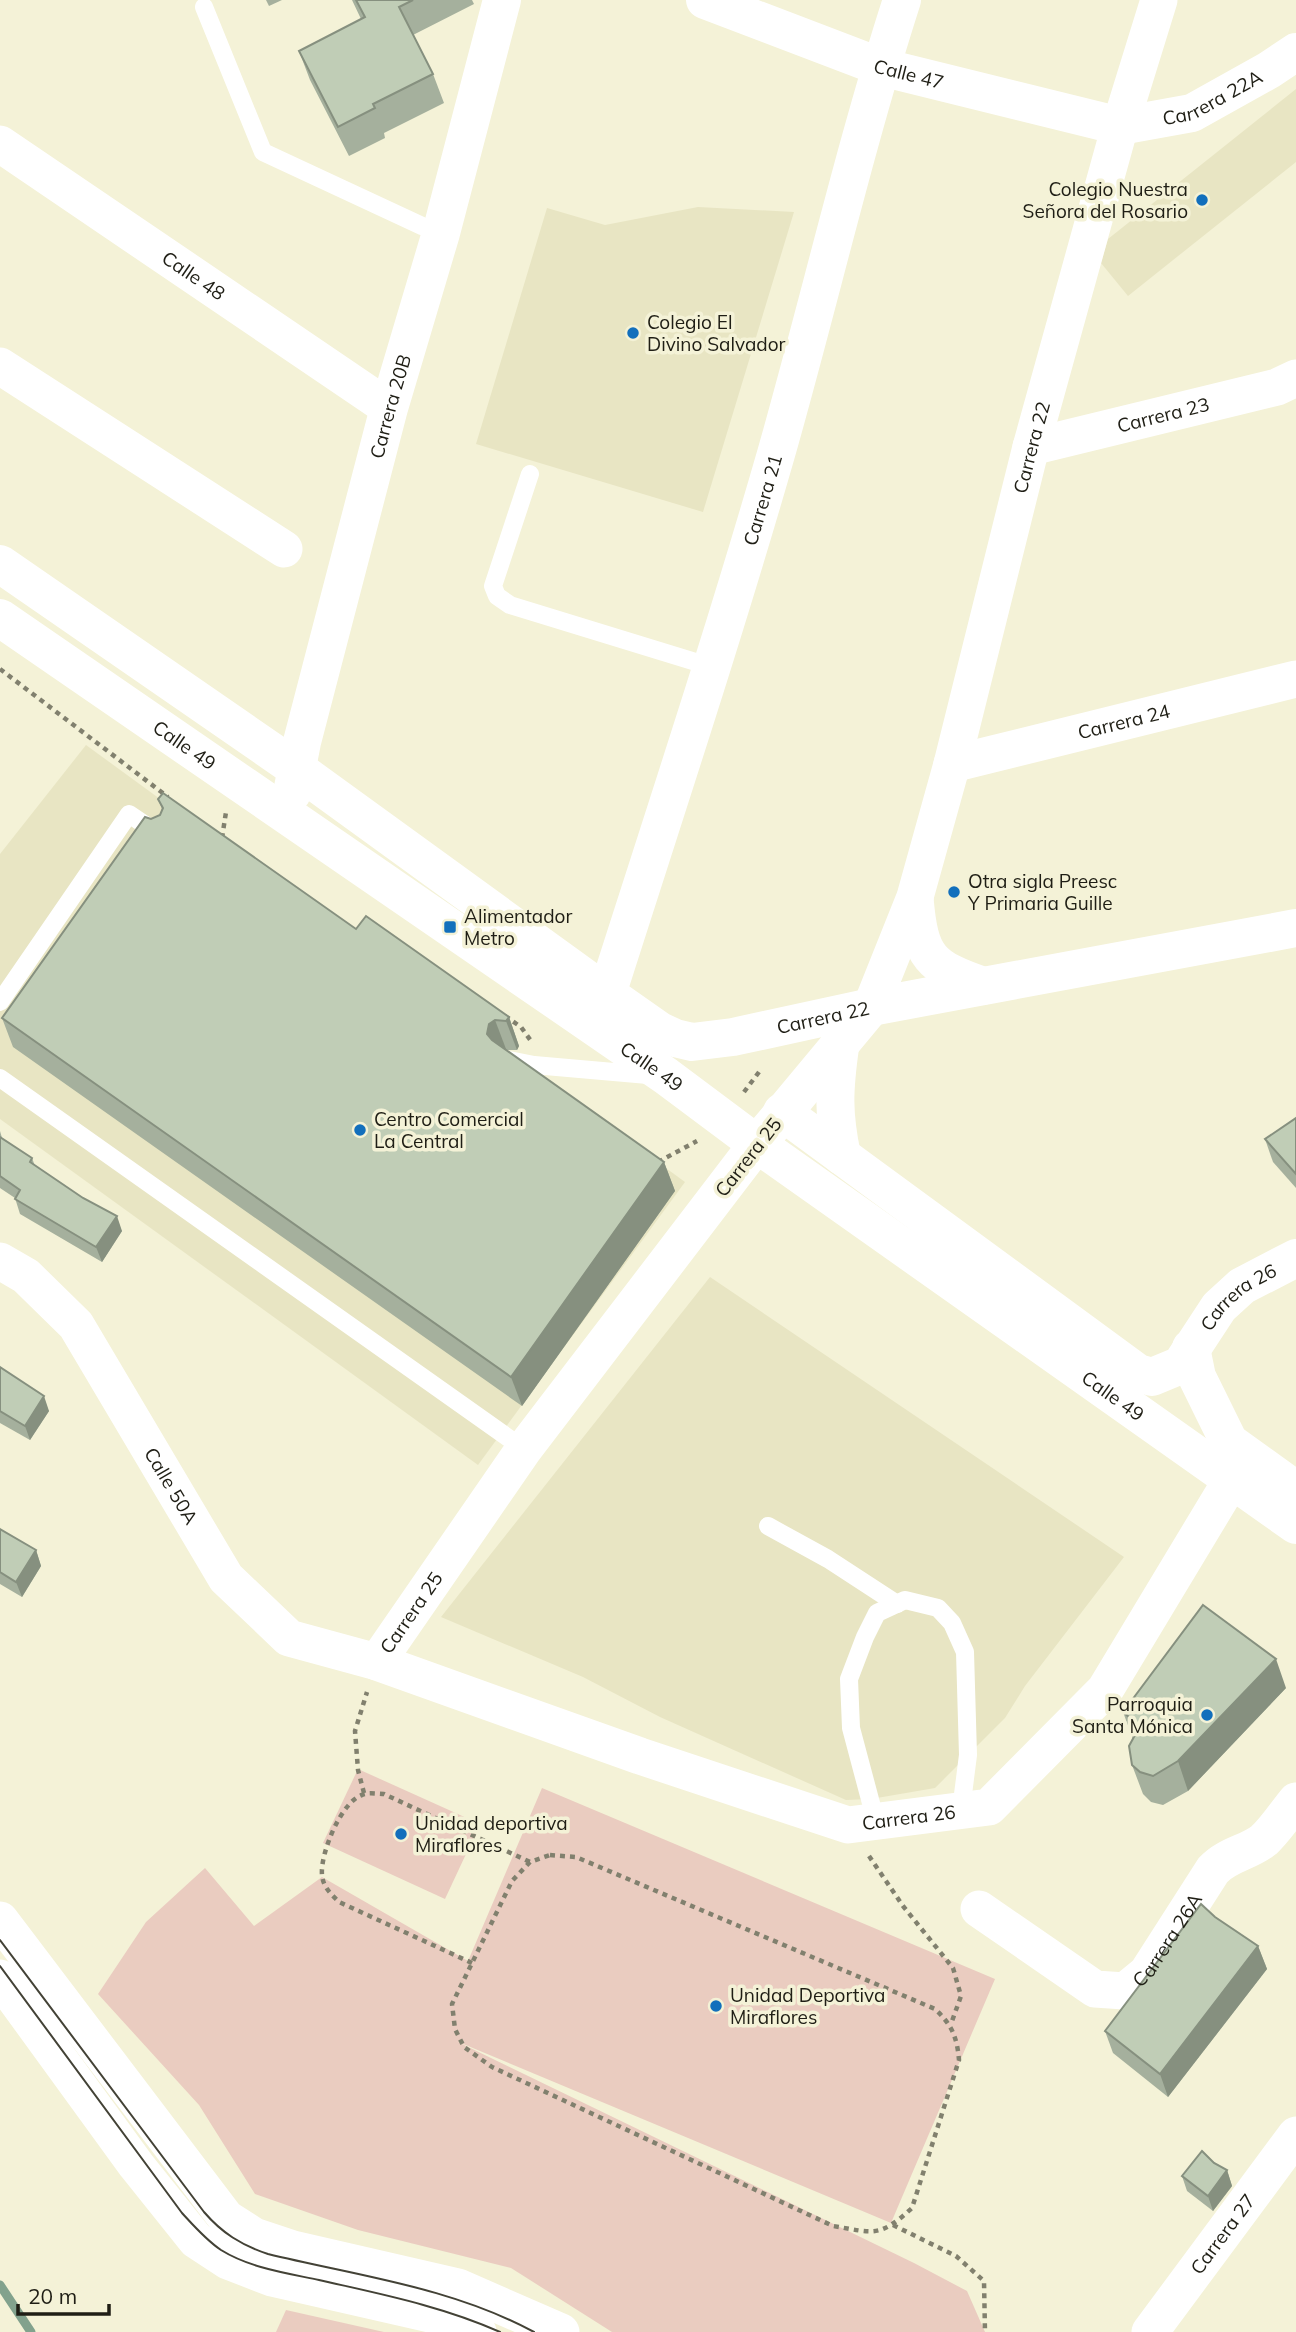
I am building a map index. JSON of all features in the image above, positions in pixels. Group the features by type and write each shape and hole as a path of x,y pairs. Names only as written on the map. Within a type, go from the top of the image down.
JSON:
{"main road":[{"name":"Carrera 20B","path":"287,815 389,408 440,233 502,0"},
{"name":"Calle 47","path":"705,0 881,67 1120,126"},
{"name":"Carrera 21","path":"607,994 712,667 776,454 881,67 902,0"},
{"name":"Carrera 22A","path":"1120,126 1192,113 1296,52"},
{"name":"Calle 49","path":"0,564 297,769 660,1031"},
{"name":"Calle 49","path":"0,618 666,1076 757,1144 1121,1400 1239,1468 1296,1490"},
{"path":"871,1007 1296,928"},
{"name":"Carrera 22","path":"660,1031 692,1042 710,1041 871,1007"},
{"name":"Carrera 25","path":"757,1144 871,1007"},
{"path":"840,1047 835,1087 835,1121 851,1162"},
{"name":"Calle 49","path":"782,1112 1138,1373 1152,1377 1181,1365 1191,1348"},
{"path":"757,1144 851,1162"},
{"name":"Carrera 26","path":"1191,1348 1219,1307 1242,1286 1296,1258"},
{"name":"Calle 49","path":"1191,1348 1197,1377 1239,1468 1296,1525"}],"street":[{"name":"Carrera 22","path":"871,1007 915,897 952,764 1031,447 1120,126 1159,0"},
{"name":"Calle 48","path":"0,144 389,408"},
{"path":"0,366 284,549"},
{"name":"Carrera 23","path":"1031,447 1276,387 1296,378"},
{"name":"Carrera 24","path":"952,764 1296,679"},
{"name":"Carrera 22","path":"915,897 920,940 928,954 951,974 985,986"},
{"name":"Carrera 25","path":"377,1662 524,1449 757,1144"},
{"name":"Calle 50A","path":"0,1261 26,1276 76,1325 226,1578 289,1638 377,1662"},
{"name":"Carrera 26","path":"377,1662 640,1756 862,1824 989,1807 1105,1690 1239,1468"},
{"name":"Carrera 26A","path":"979,1909 1095,1989 1125,1991 1147,1973 1213,1870 1223,1860 1248,1850 1265,1839 1296,1801"},
{"path":"0,1920 226,2218 254,2236 293,2249 458,2287 561,2332"},
{"path":"0,1978 136,2165 196,2240 228,2261 272,2278 430,2314 478,2332"},
{"name":"Carrera 27","path":"1150,2332 1296,2136"}],"lane":[{"path":"204,7 263,152 440,233"},
{"path":"530,474 493,586 497,596 510,605 712,667"},
{"path":"0,1002 129,814 162,837"},
{"path":"509,1060 534,1065 666,1076"},
{"path":"0,1078 524,1449"},
{"path":"768,1526 828,1559 897,1604"},
{"path":"862,1824 851,1728 849,1679 877,1613 905,1600 938,1608 952,1623 965,1652 968,1755 961,1810"}],"path":[{"path":"0,669 177,804"},
{"path":"222,837 232,777"},
{"path":"211,829 232,845"},
{"path":"499,1012 528,1034 534,1065"},
{"path":"649,1162 658,1162 700,1140"},
{"path":"364,1793 358,1770 355,1731 377,1662"},
{"path":"472,1963 339,1902 326,1889 321,1877 322,1863 341,1813 350,1801 364,1793 384,1794 530,1862"},
{"path":"862,1824 903,1906 953,1968 961,1996 951,2024"},
{"path":"550,1854 576,1857 935,2009 951,2024 958,2042 959,2060 912,2208 893,2225 874,2232 833,2226 492,2067 464,2047 455,2029 452,2004 512,1881 530,1862 550,1854"},
{"path":"893,2225 956,2256 984,2281 985,2332"}],"shaded area":[{"name":"Colegio Nuestra Señora del Rosario","path":"1296,89 1296,162 1128,296 1101,263 1108,239"},
{"path":"698,207 794,212 703,512 476,444 547,208 605,225"},
{"name":"Centro Comercial La Central","path":"86,745 685,1182 478,1465 0,1119 0,854"},
{"path":"710,1277 1124,1557 1025,1686 1005,1718 935,1788 871,1799 846,1800 660,1717 583,1677 441,1617"},
{"name":"Unidad deportiva Miraflores","path":"358,1769 480,1824 445,1899 323,1843"},
{"path":"542,1788 995,1979 891,2223 456,2041 967,2291 985,2332 612,2332 511,2268 358,2230 255,2194 199,2105 98,1994 146,1922 205,1868 254,1926 322,1877 468,1961"},
{"path":"286,2310 384,2332 276,2332"}],"building":[{"path":"356,0 413,0 399,7 433,74 373,104 375,108 338,127 299,51 365,17"},
{"name":"Centro Comercial La Central","path":"163,793 356,929 366,916 509,1017 506,1021 495,1020 489,1024 487,1034 492,1040 664,1162 511,1377 2,1018 145,817 151,819 160,815 163,808 158,799"},
{"path":"1296,1118 1296,1174 1265,1139"},
{"path":"0,1137 32,1158 30,1162 83,1198 117,1216 96,1247 15,1199 20,1190 0,1176"},
{"path":"0,1367 44,1396 25,1426 0,1411"},
{"path":"0,1529 36,1550 16,1582 0,1572"},
{"name":"Parroquia Santa Mónica","path":"1203,1605 1276,1659 1178,1761 1153,1776 1140,1772 1132,1765 1129,1746 1140,1726 1123,1712"},
{"path":"1201,1904 1215,1917 1258,1946 1160,2074 1105,2031"},
{"path":"1202,2151 1214,2163 1227,2170 1208,2196 1182,2176"}],"waterway":[{"path":"0,2285 31,2332"}],"tram line":[{"path":"0,1940 204,2212 225,2232 249,2247 268,2254 437,2293 470,2304 534,2332"},
{"path":"0,1966 182,2213 216,2246 256,2266 411,2302 500,2332"}],"place":[{"name":"Colegio Nuestra Señora del Rosario","path":"1202,200"},
{"name":"Colegio El Divino Salvador","path":"633,333"},
{"name":"Otra sigla Preesc Y Primaria Guille","path":"954,892"},
{"name":"Alimentador Metro","path":"450,927"},
{"name":"Centro Comercial La Central","path":"360,1130"},
{"name":"Parroquia Santa Mónica","path":"1207,1715"},
{"name":"Unidad deportiva Miraflores","path":"401,1834"},
{"name":"Unidad Deportiva Miraflores","path":"716,2006"}]}
